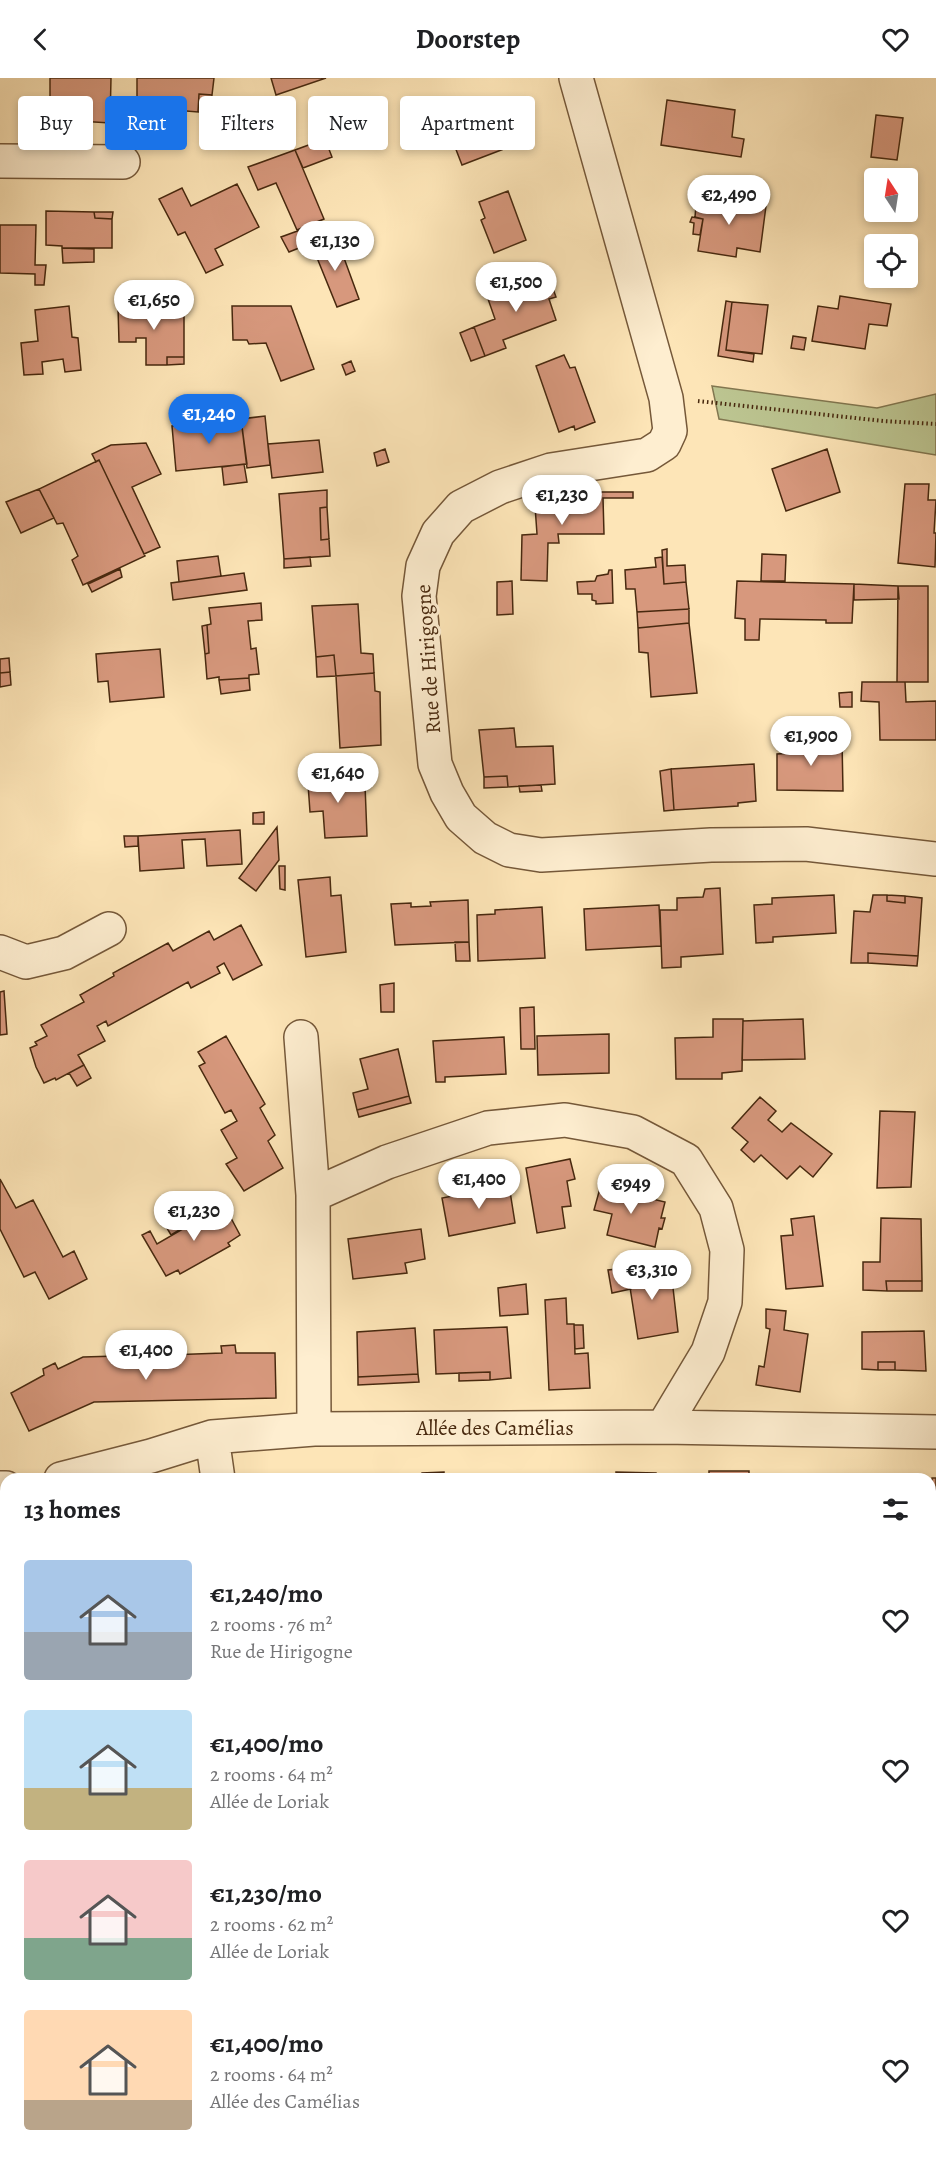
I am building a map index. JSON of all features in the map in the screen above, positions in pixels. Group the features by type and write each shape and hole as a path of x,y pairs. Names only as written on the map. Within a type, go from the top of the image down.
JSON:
{"street":[{"name":"Rue de Hirigogne","path":"576,78 666,398 670,431 664,444 647,454 551,470 500,487 461,507 438,533 423,566 419,596 435,764 447,793 461,817 484,838 509,850 541,855 711,845 806,844 936,859"},
{"path":"0,161 123,162"},
{"path":"0,952 26,962 64,953 109,929"},
{"path":"301,1037 313,1196 314,1429"},
{"path":"313,1196 387,1162 488,1128 565,1120 633,1132 686,1160 716,1208 727,1250 725,1302 708,1352 663,1427"},
{"name":"Allée des Camélias","path":"84,1473 212,1437 314,1429 663,1427 936,1432"},
{"path":"212,1437 217,1473"}],"path":[{"path":"666,398 883,421 936,424"}],"green space":[{"path":"712,386 877,408 936,394 936,455 719,419"}],"building":[{"path":"50,78 111,78 111,96 105,96 105,123 93,122 93,96 50,96"},
{"path":"137,78 214,78 212,95 199,94 198,112 187,111 187,96 137,96"},
{"path":"271,78 326,78 276,95"},
{"path":"199,94 212,95 199,96 198,112"},
{"path":"667,100 735,110 732,137 744,139 741,157 661,145"},
{"path":"876,115 903,118 897,160 871,157"},
{"path":"308,145 308,150 329,150 332,157 303,168 296,150"},
{"path":"295,150 324,219 297,230 276,183 258,190 248,167"},
{"path":"456,150 501,150 462,165"},
{"path":"237,184 259,227 215,249 223,265 206,273 185,232 178,235 159,199 182,188 191,206"},
{"path":"508,191 526,240 494,253 481,220 485,218 479,202"},
{"path":"697,195 766,206 760,252 737,248 736,257 698,251 703,219 695,217"},
{"path":"46,211 94,212 95,218 112,219 112,248 62,248 62,246 46,245"},
{"path":"94,212 113,212 112,219 95,218"},
{"path":"692,217 703,219 700,235 693,234 694,223 690,222"},
{"path":"0,225 36,225 35,265 46,265 44,285 35,285 35,274 0,273"},
{"path":"303,229 309,244 289,252 281,237"},
{"path":"331,236 339,258 344,258 359,299 337,307 311,243"},
{"path":"62,248 94,249 94,262 63,263"},
{"path":"540,276 541,280 549,278 556,297 549,299 556,320 503,340 506,348 485,356 474,327 495,319 487,296"},
{"path":"840,296 891,304 887,326 869,324 865,349 812,341 818,306 838,309"},
{"path":"726,301 732,302 726,350 754,354 753,362 718,356"},
{"path":"732,302 768,305 762,354 726,350"},
{"path":"69,306 72,337 78,338 81,370 65,372 63,359 42,362 43,374 24,375 21,343 38,341 35,310"},
{"path":"184,306 184,357 167,357 167,365 146,365 146,338 136,338 136,342 119,342 118,307"},
{"path":"232,306 291,306 314,369 281,381 266,343 249,344 247,340 233,340"},
{"path":"474,327 485,356 471,361 460,333"},
{"path":"793,336 806,338 804,350 791,348"},
{"path":"564,355 570,368 575,367 595,422 575,430 574,426 559,432 536,366"},
{"path":"167,357 184,357 184,364 167,365"},
{"path":"351,361 355,371 346,375 342,365"},
{"path":"265,416 270,465 247,468 241,419"},
{"path":"241,419 247,464 176,471 172,426"},
{"path":"319,440 323,472 272,478 268,444"},
{"path":"146,443 161,474 132,487 160,547 144,554 99,460 96,462 92,454 111,445"},
{"path":"385,449 389,462 377,466 374,453"},
{"path":"827,449 840,492 786,511 772,469"},
{"path":"99,460 145,556 83,585 72,560 78,556 63,523 57,524 39,489"},
{"path":"244,464 247,482 224,485 222,467"},
{"path":"905,484 929,484 928,500 936,500 935,567 898,563"},
{"path":"39,489 54,518 21,533 6,502"},
{"path":"327,490 327,507 320,508 321,540 329,539 330,556 284,559 279,494"},
{"path":"543,492 633,492 633,498 603,498 604,534 558,534 559,543 548,543 547,581 521,580 522,535 537,534 535,506 543,506"},
{"path":"327,507 329,539 321,540 320,508"},
{"path":"667,549 667,566 685,565 686,582 664,584 662,550"},
{"path":"762,554 786,555 785,581 761,581"},
{"path":"218,556 221,576 179,582 177,561"},
{"path":"310,557 311,566 284,568 284,559"},
{"path":"662,557 664,584 686,582 689,609 637,612 635,589 626,589 625,570 656,567 655,558"},
{"path":"120,569 122,577 92,592 88,584"},
{"path":"609,570 612,570 613,603 596,604 596,601 592,600 592,594 578,594 577,582 595,581 597,576 608,574"},
{"path":"244,573 247,590 173,600 171,583"},
{"path":"512,581 513,614 497,615 497,582"},
{"path":"737,581 854,584 852,623 826,623 826,620 760,619 759,640 745,640 745,619 735,618"},
{"path":"854,584 898,586 899,599 854,600"},
{"path":"898,586 928,586 928,682 897,682"},
{"path":"261,603 262,620 248,621 251,649 256,648 259,674 249,675 249,678 207,679 205,654 209,653 207,625 211,624 209,608"},
{"path":"358,604 361,653 373,654 374,673 336,676 334,655 316,657 312,606"},
{"path":"689,609 689,623 638,628 637,612"},
{"path":"689,623 697,693 651,697 648,653 639,652 638,628"},
{"path":"207,625 209,653 205,654 202,626"},
{"path":"160,649 164,697 110,702 108,681 98,682 96,654"},
{"path":"334,655 336,676 317,677 316,657"},
{"path":"9,658 10,672 0,673 0,659"},
{"path":"10,672 11,685 0,687 0,673"},
{"path":"374,673 375,691 380,692 381,745 340,748 336,676"},
{"path":"249,678 250,690 221,694 219,680"},
{"path":"862,682 905,682 906,702 936,701 936,740 880,740 879,702 861,701"},
{"path":"852,692 852,707 840,707 839,693"},
{"path":"514,728 516,747 553,746 555,784 508,787 507,776 484,777 479,730"},
{"path":"792,741 842,741 843,791 777,790 777,754 792,753"},
{"path":"754,764 756,801 738,803 738,806 674,810 671,769"},
{"path":"341,768 343,786 365,785 367,836 325,838 323,811 310,812 307,770"},
{"path":"671,769 674,810 664,811 660,771"},
{"path":"507,776 508,787 484,788 484,777"},
{"path":"541,785 542,791 520,792 519,786"},
{"path":"264,812 264,824 253,824 253,813"},
{"path":"277,827 279,860 256,891 239,878"},
{"path":"240,830 242,864 207,866 205,839 182,840 184,868 140,871 138,836"},
{"path":"124,836 138,836 138,846 125,847"},
{"path":"279,866 285,866 285,890 280,889"},
{"path":"330,877 331,896 341,895 346,952 306,957 298,880"},
{"path":"720,888 723,954 681,957 681,967 662,968 660,910 677,910 677,898 703,897 705,889"},
{"path":"834,895 836,933 773,937 773,942 756,943 754,905 772,904 772,898"},
{"path":"873,895 887,895 887,901 905,903 905,896 922,898 918,956 868,953 868,963 851,963 854,911 870,912"},
{"path":"887,895 905,896 905,903 887,901"},
{"path":"468,900 469,942 395,945 391,904 411,903 411,907 431,906 430,902"},
{"path":"659,905 661,946 586,950 584,909"},
{"path":"542,907 545,958 478,961 477,915 495,914 495,910"},
{"path":"241,925 262,965 233,980 224,963 217,967 220,973 191,988 188,982 108,1026 106,1021 97,1026 105,1041 78,1055 84,1065 56,1080 55,1078 44,1083 30,1048 37,1045 35,1042 47,1036 41,1025 84,1002 80,995 114,976 113,973 168,943 173,951 209,931 214,940"},
{"path":"455,942 469,942 470,961 456,961"},
{"path":"868,953 918,956 917,966 868,963"},
{"path":"394,983 394,1012 381,1012 380,985"},
{"path":"4,991 7,1034 0,1035 0,992"},
{"path":"534,1007 535,1049 521,1049 520,1008"},
{"path":"713,1019 743,1019 742,1071 722,1073 722,1079 676,1079 675,1038 713,1037"},
{"path":"803,1019 805,1059 742,1060 743,1021"},
{"path":"609,1034 609,1073 538,1075 537,1036"},
{"path":"226,1036 265,1104 260,1108 275,1135 268,1141 283,1168 244,1191 226,1164 237,1158 221,1130 237,1121 231,1110 225,1113 199,1066 205,1063 198,1052"},
{"path":"504,1037 506,1074 445,1077 445,1082 436,1082 433,1041"},
{"path":"398,1049 409,1096 357,1110 353,1093 368,1089 360,1059"},
{"path":"84,1065 91,1078 77,1086 69,1073"},
{"path":"409,1096 411,1103 359,1117 357,1110"},
{"path":"760,1097 776,1111 768,1120 782,1132 791,1123 832,1154 813,1177 800,1166 787,1179 761,1155 754,1162 741,1150 748,1142 732,1128"},
{"path":"880,1111 915,1112 911,1187 877,1188"},
{"path":"570,1159 575,1179 567,1181 571,1206 562,1207 565,1228 537,1233 526,1168"},
{"path":"0,1179 16,1208 33,1200 63,1257 74,1251 87,1279 49,1299 35,1272 24,1277 0,1229"},
{"path":"602,1181 621,1186 619,1191 665,1202 661,1218 665,1218 662,1229 659,1228 655,1247 607,1235 612,1214 594,1210"},
{"path":"509,1185 515,1223 449,1236 442,1198"},
{"path":"621,1186 646,1192 645,1198 619,1191"},
{"path":"220,1198 224,1205 212,1212 208,1204"},
{"path":"224,1205 240,1235 228,1243 230,1246 180,1274 178,1270 166,1276 142,1235 150,1231 157,1244"},
{"path":"179,1215 186,1226 171,1235 164,1223"},
{"path":"814,1216 823,1286 786,1289 781,1236 793,1235 791,1219"},
{"path":"881,1218 921,1219 922,1281 886,1281 887,1291 863,1290 863,1262 880,1262"},
{"path":"421,1229 425,1259 405,1263 407,1273 353,1279 348,1239"},
{"path":"662,1261 665,1280 672,1279 678,1332 638,1339 627,1268"},
{"path":"627,1268 631,1289 612,1293 608,1270"},
{"path":"886,1281 922,1281 922,1291 887,1291"},
{"path":"526,1284 528,1314 500,1316 498,1288"},
{"path":"566,1298 567,1324 574,1324 575,1354 588,1353 590,1388 549,1390 545,1300"},
{"path":"766,1309 786,1311 784,1330 808,1334 800,1392 756,1385 759,1366 764,1367 770,1329 766,1328"},
{"path":"574,1325 583,1325 584,1348 575,1349"},
{"path":"507,1327 511,1378 490,1380 490,1372 436,1374 434,1330"},
{"path":"415,1328 418,1374 358,1377 357,1332"},
{"path":"924,1331 926,1371 895,1370 895,1362 878,1362 878,1370 862,1369 862,1332"},
{"path":"235,1345 236,1353 275,1353 276,1398 94,1402 29,1431 11,1393 44,1375 43,1369 55,1363 58,1369 83,1357 151,1355 151,1347 167,1347 168,1355 222,1353 221,1346"},
{"path":"878,1362 895,1362 895,1370 878,1370"},
{"path":"490,1372 490,1380 459,1381 459,1373"},
{"path":"418,1374 419,1382 358,1385 358,1377"},
{"path":"709,1471 749,1471 749,1473 709,1473"}]}
